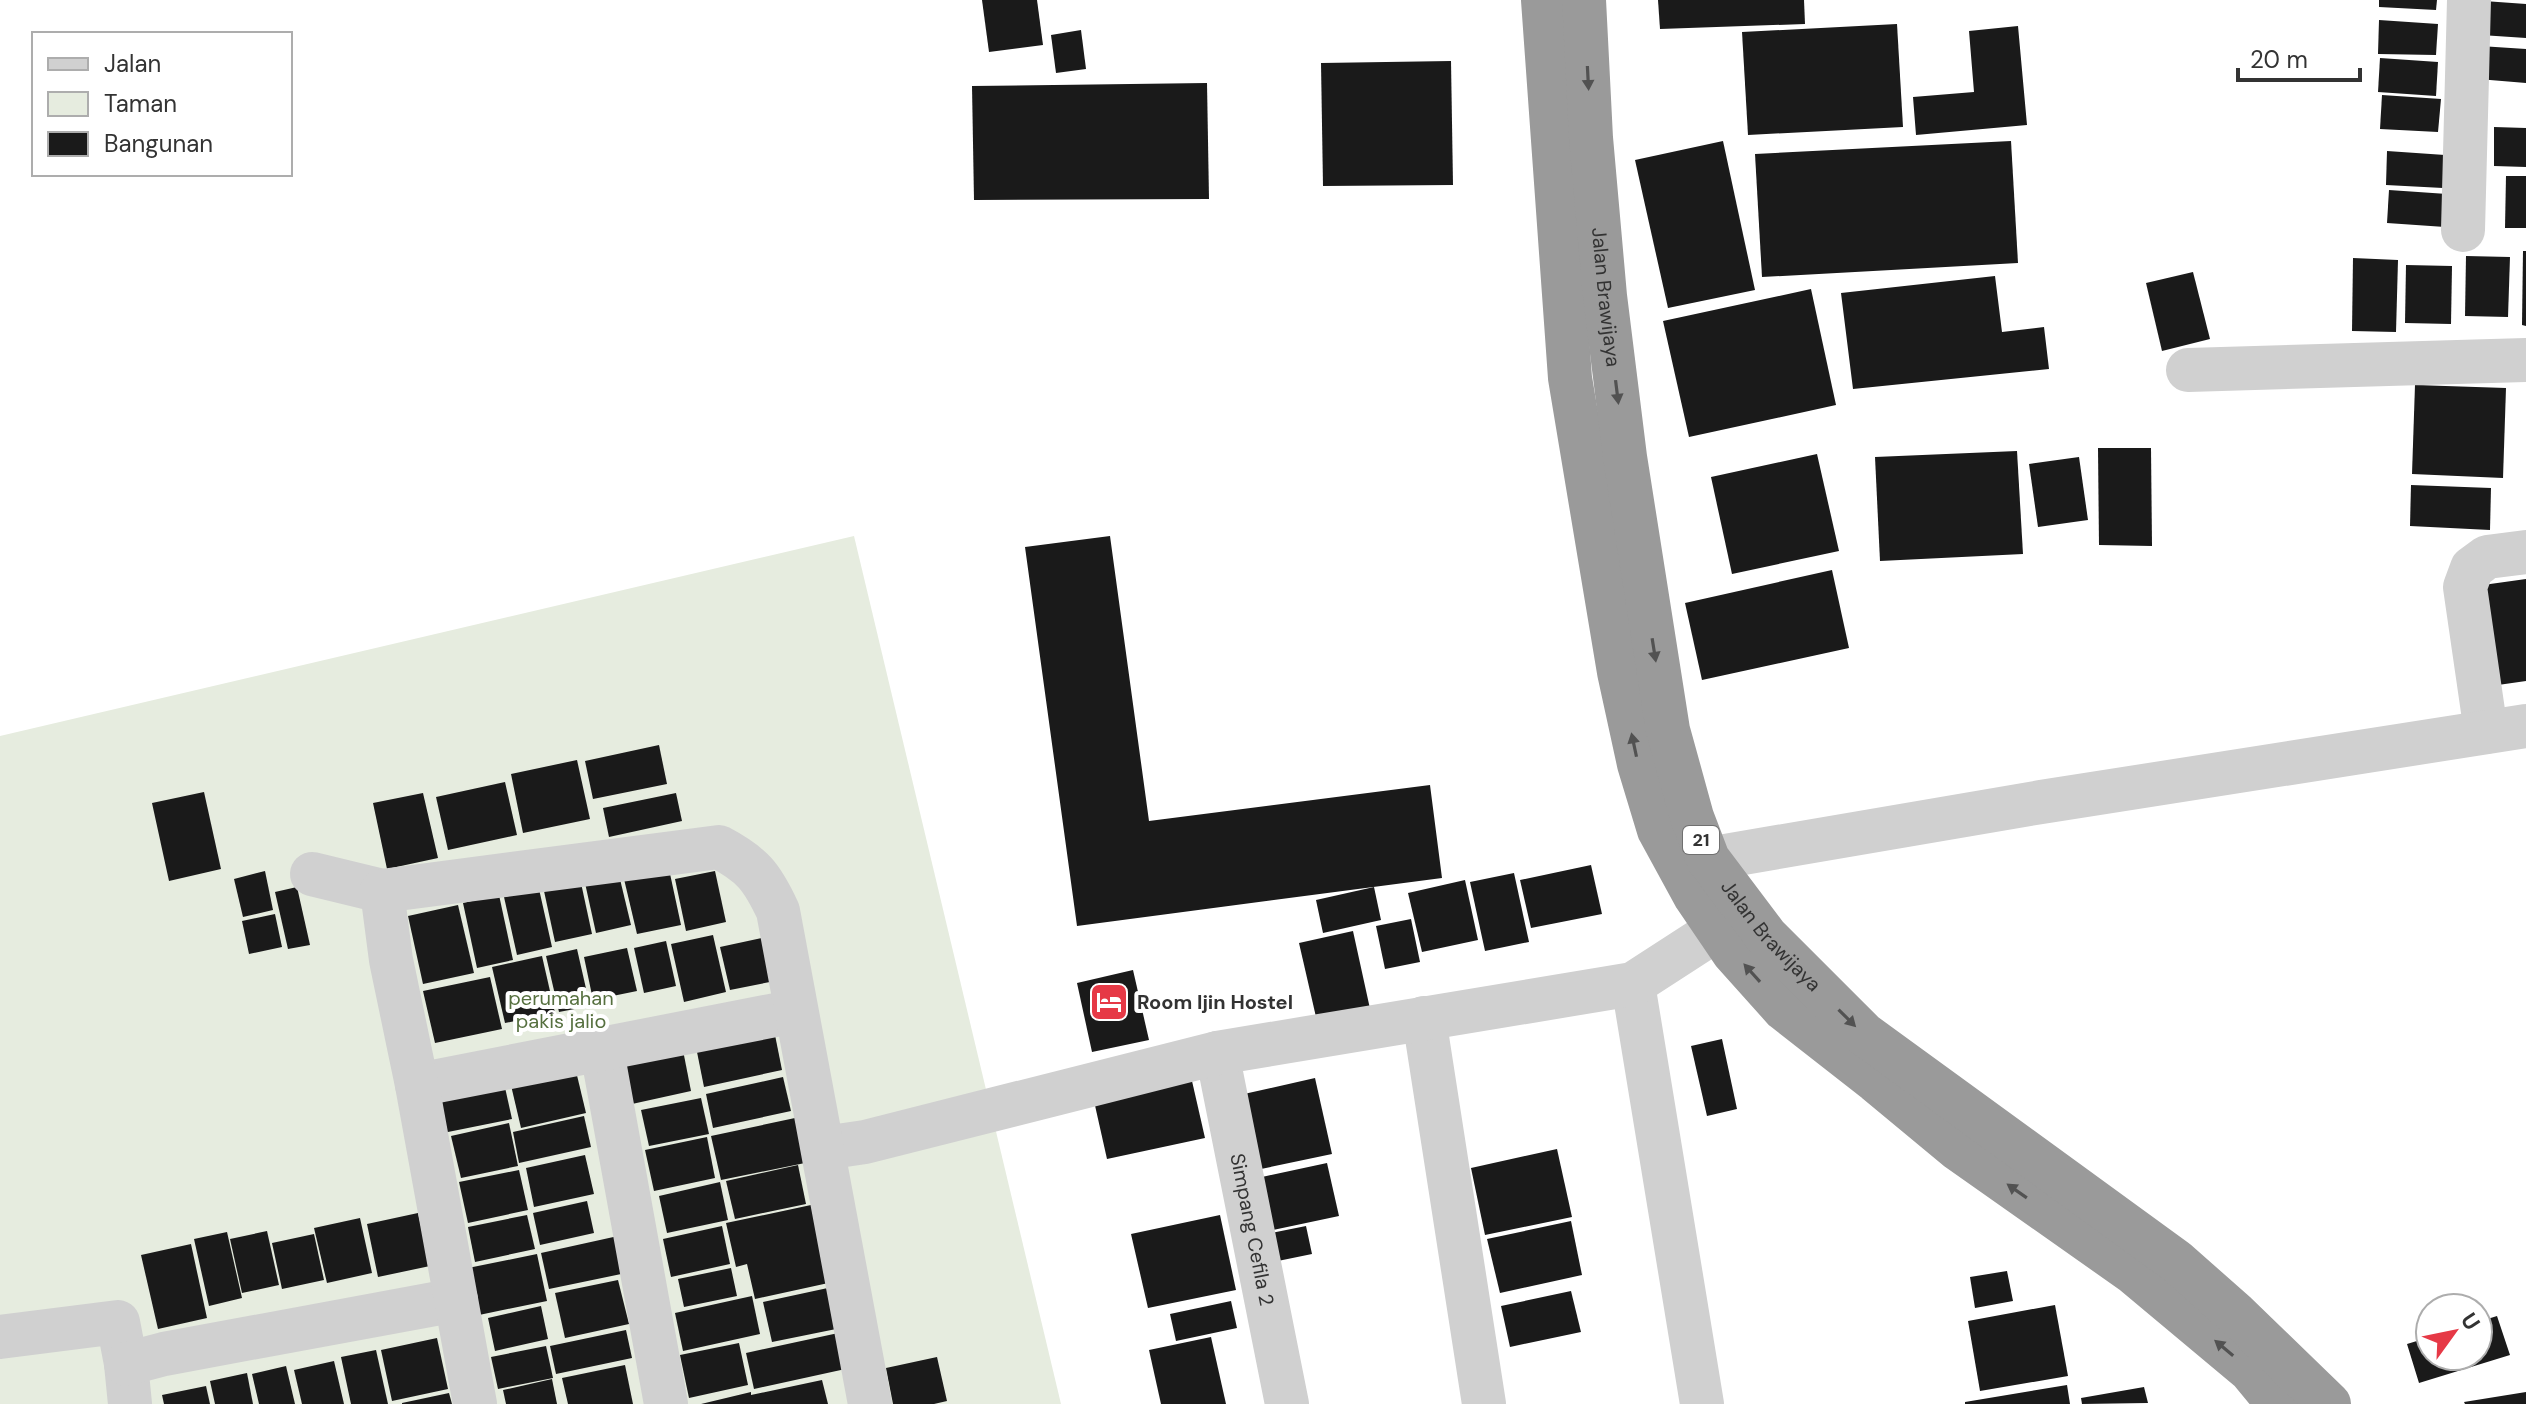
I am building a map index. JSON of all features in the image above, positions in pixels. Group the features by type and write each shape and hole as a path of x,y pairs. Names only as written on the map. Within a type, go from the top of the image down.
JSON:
{"highway":[{"name":"Jalan Brawijaya","path":"1543,0 1570,378 1619,672 1639,764 1659,830 1695,896 1733,952 1784,1009 1958,1149 2134,1273 2250,1370 2278,1404"},
{"name":"Jalan Brawijaya","path":"1584,0 1591,138 1605,296 1627,472 1668,730 1692,817 1708,859 1766,936 1864,1034 2176,1261 2329,1404"}],"street":[{"path":"2463,230 2469,0"},
{"path":"2188,370 2526,360"},
{"path":"1708,859 2041,802 2506,729 2465,587 2472,568 2487,557 2526,552"},
{"path":"312,874 382,891 719,847 742,859 761,877 778,911 796,1011 863,1141 870,1404"},
{"path":"382,891 391,960 475,1404"},
{"path":"863,1141 1217,1053 1633,984 1718,929"},
{"path":"1633,984 1696,1403"},
{"path":"417,1085 796,1011"},
{"path":"1424,1018 1474,1403"},
{"path":"602,1051 666,1404"},
{"name":"Simpang Cefila 2","path":"1217,1053 1287,1404"},
{"path":"0,1337 118,1322 128,1384 180,1351 456,1300"}],"green space":[{"name":"perumahan pakis jalio","path":"854,536 1061,1404 0,1404 0,736"}],"building":[{"path":"982,0 1037,0 1043,45 989,52"},
{"path":"1658,0 1804,0 1805,24 1660,29"},
{"path":"2379,0 2437,0 2436,10 2379,7"},
{"path":"2484,1 2526,4 2526,38 2481,35"},
{"path":"2379,20 2438,24 2436,55 2378,54"},
{"path":"1897,24 1903,127 1748,135 1742,32"},
{"path":"2018,26 2027,125 1916,135 1913,97 1974,92 1969,31"},
{"path":"1081,30 1086,69 1056,73 1051,35"},
{"path":"2480,46 2526,49 2526,83 2478,79"},
{"path":"2380,58 2438,62 2436,96 2378,92"},
{"path":"1451,61 1453,185 1323,186 1321,63"},
{"path":"1207,83 1209,199 974,200 972,86"},
{"path":"2382,95 2441,99 2438,132 2380,129"},
{"path":"2494,127 2526,128 2526,167 2494,166"},
{"path":"1723,141 1755,290 1668,308 1635,160"},
{"path":"2011,141 2018,263 1762,277 1755,154"},
{"path":"2387,151 2445,155 2443,188 2386,185"},
{"path":"2506,176 2526,176 2526,228 2505,228"},
{"path":"2389,190 2447,194 2445,227 2387,223"},
{"path":"2523,251 2526,251 2526,326 2522,325"},
{"path":"2466,256 2510,257 2508,317 2465,316"},
{"path":"2353,258 2398,260 2396,332 2352,331"},
{"path":"2406,265 2452,266 2451,324 2405,323"},
{"path":"2193,272 2210,339 2162,351 2146,283"},
{"path":"1995,276 2002,332 2044,327 2049,369 1853,389 1841,293"},
{"path":"1811,289 1836,405 1689,437 1663,321"},
{"path":"2415,385 2506,388 2503,478 2412,474"},
{"path":"2098,448 2151,448 2152,546 2099,545"},
{"path":"2017,451 2023,554 1880,561 1875,457"},
{"path":"1817,454 1839,551 1732,574 1711,477"},
{"path":"2079,457 2088,520 2038,527 2029,464"},
{"path":"2411,485 2491,488 2490,530 2410,526"},
{"path":"1110,536 1149,821 1430,785 1442,878 1077,926 1025,547"},
{"path":"1832,570 1849,648 1702,680 1685,603"},
{"path":"2526,579 2526,681 2498,685 2483,585"},
{"path":"659,745 667,784 593,799 585,761"},
{"path":"577,760 590,819 523,833 511,774"},
{"path":"505,782 517,835 448,850 436,797"},
{"path":"204,792 221,869 169,881 152,803"},
{"path":"423,793 438,858 387,869 373,803"},
{"path":"676,793 682,821 609,837 603,808"},
{"path":"1591,865 1602,914 1531,928 1520,880"},
{"path":"669,869 681,925 637,934 624,879"},
{"path":"265,871 273,910 243,917 234,879"},
{"path":"715,871 726,922 686,931 675,879"},
{"path":"1514,873 1529,942 1485,951 1470,882"},
{"path":"619,875 631,925 596,933 585,883"},
{"path":"1465,880 1478,940 1422,952 1408,893"},
{"path":"581,883 592,934 555,942 544,891"},
{"path":"297,887 310,945 288,949 275,892"},
{"path":"1374,887 1381,920 1323,933 1316,900"},
{"path":"539,889 552,947 517,955 504,897"},
{"path":"499,895 513,960 477,968 463,903"},
{"path":"458,905 474,973 423,984 408,916"},
{"path":"275,914 282,947 249,954 242,921"},
{"path":"1411,919 1420,962 1385,969 1376,926"},
{"path":"1353,931 1372,1018 1319,1030 1299,943"},
{"path":"713,935 726,992 684,1002 671,944"},
{"path":"766,937 775,981 730,990 720,947"},
{"path":"666,941 676,986 644,993 634,948"},
{"path":"627,948 637,991 593,1000 584,957"},
{"path":"577,949 590,1006 559,1012 546,956"},
{"path":"542,956 555,1013 505,1023 492,967"},
{"path":"1133,970 1149,1040 1092,1052 1077,983"},
{"path":"490,977 502,1029 435,1043 423,991"},
{"path":"775,1035 782,1070 704,1087 697,1052"},
{"path":"1722,1039 1737,1109 1707,1116 1691,1046"},
{"path":"681,1040 691,1091 632,1104 621,1053"},
{"path":"575,1067 586,1113 521,1128 510,1081"},
{"path":"783,1077 791,1111 713,1128 706,1094"},
{"path":"1315,1078 1332,1154 1261,1169 1244,1094"},
{"path":"1192,1081 1205,1138 1107,1159 1094,1101"},
{"path":"504,1083 512,1119 443,1133 435,1097"},
{"path":"701,1098 709,1134 649,1146 641,1110"},
{"path":"584,1116 591,1147 519,1163 513,1132"},
{"path":"795,1118 805,1163 721,1180 711,1136"},
{"path":"509,1123 518,1166 461,1178 451,1136"},
{"path":"707,1137 715,1178 654,1191 645,1150"},
{"path":"1557,1149 1572,1217 1485,1235 1471,1168"},
{"path":"585,1155 594,1194 534,1207 526,1168"},
{"path":"1327,1163 1339,1216 1273,1230 1262,1177"},
{"path":"798,1165 806,1204 735,1219 726,1181"},
{"path":"519,1170 528,1210 468,1223 459,1182"},
{"path":"720,1182 728,1220 667,1233 659,1196"},
{"path":"587,1201 594,1233 540,1245 533,1213"},
{"path":"811,1205 833,1282 755,1299 747,1264 736,1267 726,1223"},
{"path":"418,1213 430,1266 378,1277 367,1224"},
{"path":"527,1215 535,1249 475,1262 468,1227"},
{"path":"1220,1215 1236,1290 1148,1308 1131,1234"},
{"path":"360,1218 372,1273 327,1283 314,1228"},
{"path":"1571,1221 1582,1275 1500,1293 1487,1239"},
{"path":"722,1226 730,1264 671,1277 663,1239"},
{"path":"1306,1226 1312,1254 1273,1262 1266,1234"},
{"path":"267,1231 279,1285 242,1293 230,1239"},
{"path":"227,1232 242,1298 209,1306 194,1239"},
{"path":"314,1234 324,1280 282,1289 272,1243"},
{"path":"618,1236 626,1273 549,1289 541,1253"},
{"path":"191,1244 207,1318 158,1329 141,1255"},
{"path":"537,1254 547,1301 479,1315 468,1268"},
{"path":"731,1268 737,1296 684,1307 678,1279"},
{"path":"2007,1271 2013,1301 1975,1308 1970,1277"},
{"path":"618,1280 629,1324 565,1338 555,1293"},
{"path":"837,1286 846,1327 772,1342 763,1302"},
{"path":"1571,1291 1581,1332 1510,1347 1501,1306"},
{"path":"752,1296 760,1334 683,1351 675,1313"},
{"path":"1231,1301 1237,1328 1176,1341 1170,1314"},
{"path":"2055,1305 2068,1376 1980,1391 1968,1321"},
{"path":"541,1306 548,1339 495,1351 488,1318"},
{"path":"2497,1316 2510,1355 2494,1360 2494,1317"},
{"path":"626,1330 632,1358 556,1374 550,1346"},
{"path":"843,1332 850,1368 754,1389 746,1353"},
{"path":"1211,1337 1226,1404 1161,1404 1149,1350"},
{"path":"437,1338 448,1389 392,1401 381,1350"},
{"path":"2414,1342 2414,1367 2407,1344"},
{"path":"739,1343 748,1385 689,1398 680,1355"},
{"path":"546,1346 553,1378 498,1389 491,1357"},
{"path":"376,1350 388,1404 351,1404 341,1357"},
{"path":"937,1357 947,1401 893,1404 886,1368"},
{"path":"334,1361 344,1404 302,1404 294,1370"},
{"path":"625,1365 633,1404 568,1404 562,1378"},
{"path":"286,1366 295,1404 259,1404 252,1374"},
{"path":"2416,1372 2455,1372 2419,1383"},
{"path":"247,1373 253,1404 215,1404 210,1381"},
{"path":"552,1379 557,1404 506,1404 503,1390"},
{"path":"822,1380 828,1404 701,1404 751,1392 751,1395"},
{"path":"2067,1385 2070,1404 1965,1404 1965,1402"},
{"path":"206,1386 210,1404 164,1404 162,1395"},
{"path":"2144,1387 2148,1403 2082,1404 2081,1398"},
{"path":"2526,1392 2526,1404 2464,1402"},
{"path":"449,1393 452,1404 402,1404 402,1403"}],"place":[{"name":"Room Ijin Hostel","path":"1109,1002"}]}
